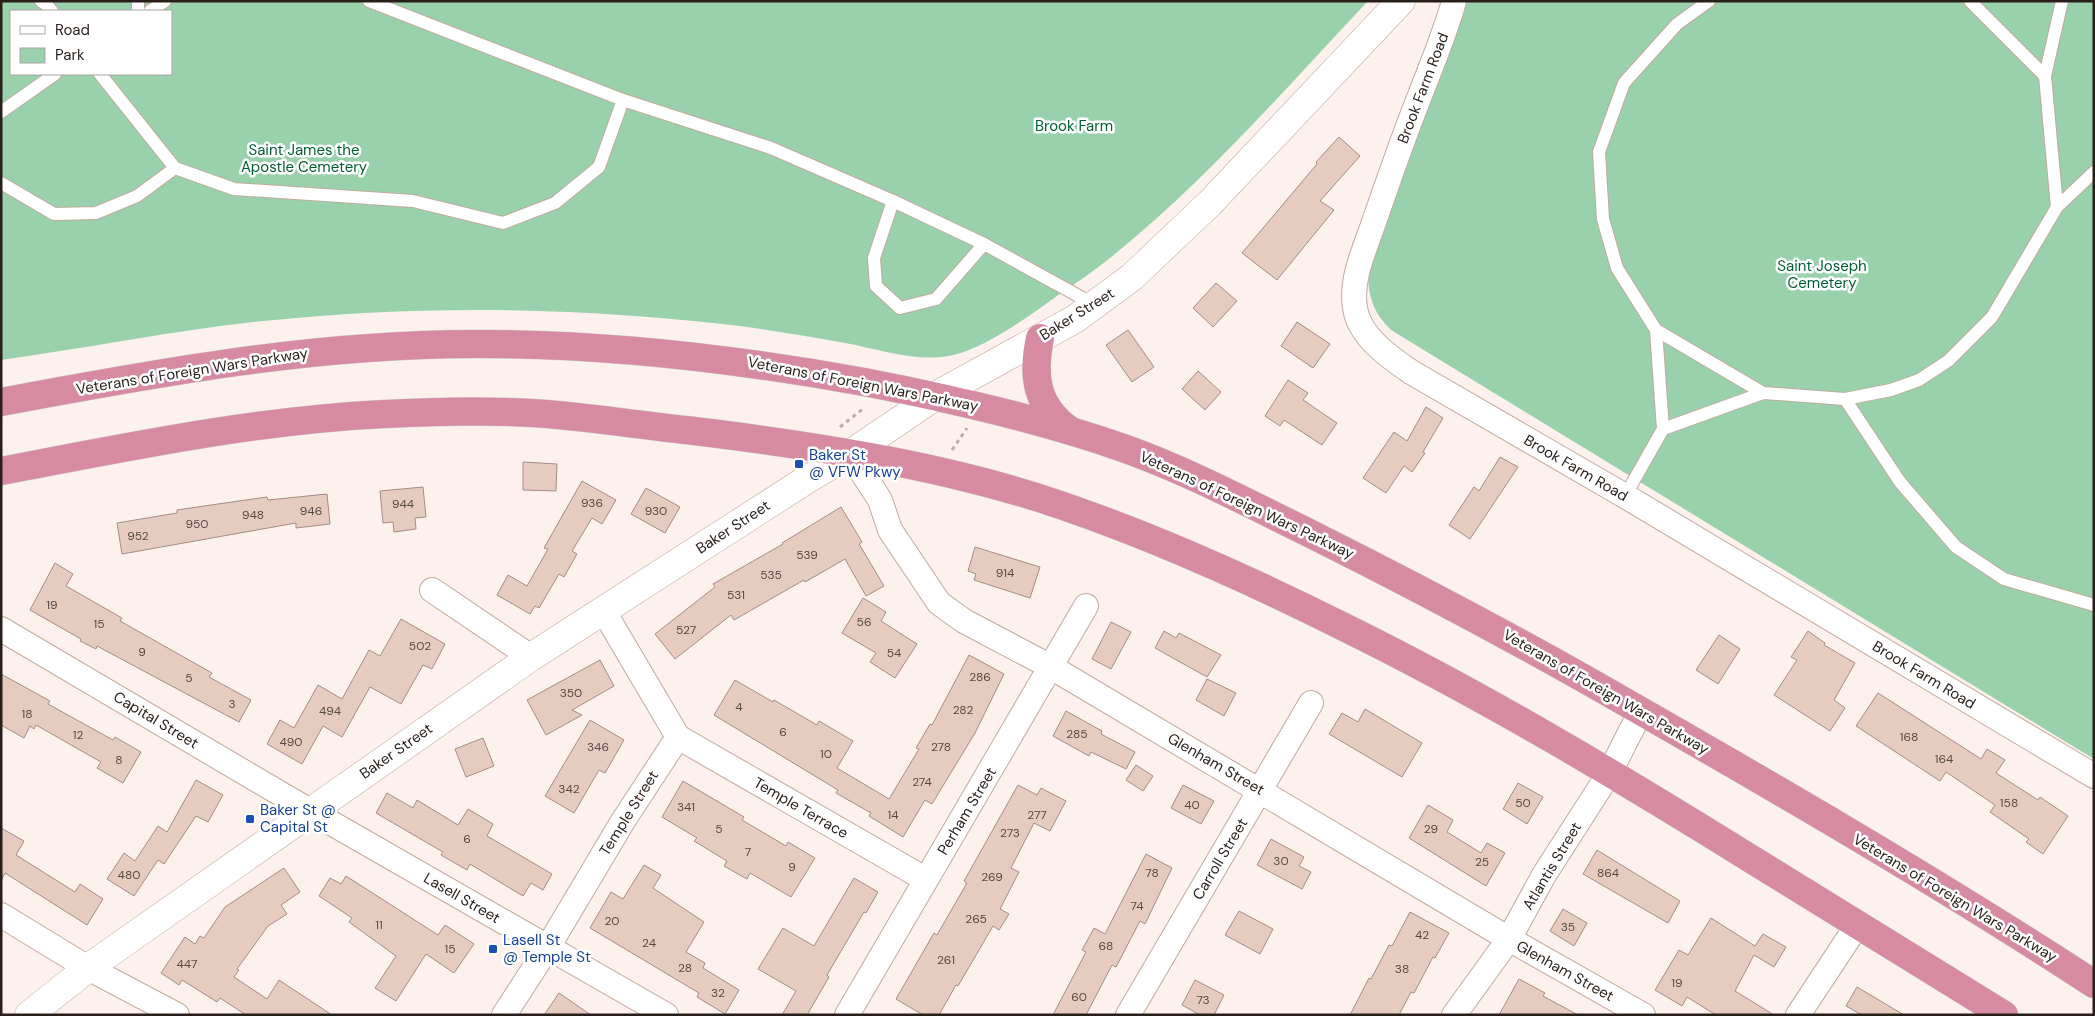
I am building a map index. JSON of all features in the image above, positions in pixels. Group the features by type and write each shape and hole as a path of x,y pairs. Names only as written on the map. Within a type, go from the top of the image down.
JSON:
{"highway":[{"path":"1040,338 1036,366 1041,398 1053,419 1069,430"},
{"name":"Veterans of Foreign Wars Parkway","path":"1,402 157,373 273,356 385,346 475,344 567,345 688,355 796,370 935,396 1018,415 1069,430 1153,460 1263,510 1468,614 1641,711 1912,871 2094,984"},
{"path":"1,471 239,429 343,417 423,412 500,412 583,417 736,436 850,454 956,476 1014,491 1112,524 1171,547 1274,592 1469,691 1610,772 2004,1015"}],"street":[{"name":"Baker Street","path":"29,1015 88,968 531,657 806,480 850,454 935,396 1075,319 1132,277 1167,246 1210,203 1401,1"},
{"name":"Brook Farm Road","path":"1454,1 1358,267 1354,297 1358,320 1366,332 1411,372 1625,496 2094,776"},
{"name":"Glenham Street","path":"850,454 880,500 890,530 939,603 964,621 1051,667 1509,939 1643,1015"},
{"path":"432,590 531,657"},
{"name":"Perham Street","path":"847,1015 1086,606"},
{"path":"603,610 678,737"},
{"name":"Capital Street","path":"1,629 310,811"},
{"name":"Carroll Street","path":"1128,1015 1311,703"},
{"name":"Atlantis Street","path":"1454,1015 1509,939 1544,875 1610,772 1641,711"},
{"name":"Temple Terrace","path":"678,737 925,880"},
{"name":"Temple Street","path":"504,1015 548,947 623,820 678,737"},
{"name":"Lasell Street","path":"310,811 666,1015"},
{"path":"1,915 88,968 177,1015"},
{"path":"1798,1015 1858,924"}],"lane":[{"path":"41,1 51,10"},
{"path":"152,10 165,1"},
{"path":"369,1 623,100 771,148 893,201 984,244 1095,304"},
{"path":"1708,1 1676,24 1624,83 1599,152 1603,219 1617,268 1656,330 1763,393"},
{"path":"1970,1 2045,76"},
{"path":"2057,207 2045,76 2062,1"},
{"path":"1,112 54,75"},
{"path":"101,75 175,168 234,189 413,201 503,223 555,203 599,167 623,100"},
{"path":"1,182 54,214 96,213 137,196 175,168"},
{"path":"1663,429 1763,393 1845,398 1891,390 1919,380 1948,361 1992,316 2057,207 2094,172"},
{"path":"893,201 874,258 876,286 900,308 936,299 984,244"},
{"path":"1625,496 1663,429 1656,330"},
{"path":"1845,398 1900,482 1956,548 2004,578 2094,606"}],"path":[{"path":"835,430 867,405"},
{"path":"950,452 968,425"}],"green space":[{"name":"Saint James the Apostle Cemetery","path":"1,1 1368,1 1244,134 1145,229 1110,258 1014,326 977,347 949,356 919,357 904,355 748,327 688,320 627,315 506,310 385,312 264,321 198,329 1,360"},
{"name":"Saint Joseph Cemetery","path":"1467,1 2094,1 2094,759 1391,330 1384,323 1372,300 1368,284 1369,265 1420,118"}],"building":[{"path":"1339,137 1360,156 1320,201 1334,210 1277,280 1242,253 1317,164 1316,162"},
{"path":"1216,283 1237,301 1213,327 1193,308"},
{"path":"1297,322 1330,344 1313,368 1281,346"},
{"path":"1128,330 1154,367 1132,382 1106,345"},
{"path":"1198,371 1221,392 1205,410 1182,389"},
{"path":"1288,380 1308,393 1303,400 1337,423 1322,445 1284,420 1280,426 1265,416"},
{"path":"1426,407 1443,418 1423,452 1425,453 1412,472 1404,466 1386,493 1363,478 1394,432 1407,441"},
{"path":"1500,457 1518,467 1470,539 1449,525 1474,487 1479,491"},
{"path":"523,462 557,464 556,491 523,490"},
{"path":"582,481 616,500 602,524 592,518 572,551 577,554 564,577 559,574 539,608 535,606 530,614 497,595 508,575 527,586 548,549 544,548"},
{"path":"423,487 426,517 415,518 416,529 394,532 393,522 383,523 380,491"},
{"path":"646,488 680,507 665,533 631,514"},
{"path":"327,494 330,524 296,528 296,523 122,554 117,523 177,513 177,510 267,497 268,500"},
{"path":"841,507 862,542 859,544 884,586 866,596 845,559 734,620 731,615 675,659 655,634 715,587 713,584 783,544"},
{"path":"975,547 1040,567 1030,598 974,580 976,574 968,571"},
{"path":"55,563 73,574 66,586 122,618 120,621 212,673 209,677 251,700 239,722 97,646 96,649 80,641 81,639 30,610"},
{"path":"863,598 886,612 881,621 917,644 895,678 870,662 876,653 842,633"},
{"path":"401,619 445,644 432,669 423,665 401,704 370,687 342,737 323,726 302,764 267,744 280,720 294,728 318,685 342,699 369,650 380,656"},
{"path":"1111,622 1131,632 1111,669 1092,659"},
{"path":"1164,631 1176,638 1179,633 1221,655 1207,677 1155,648"},
{"path":"1808,631 1825,643 1824,645 1855,663 1834,700 1845,708 1830,731 1774,695 1797,660 1791,657"},
{"path":"1719,635 1740,649 1718,684 1696,670"},
{"path":"969,655 1004,674 975,733 932,804 925,800 903,837 869,816 871,813 836,793 838,790 714,715 735,680 817,725 819,721 853,741 837,768 889,799 919,749 916,748 930,724 932,725"},
{"path":"600,660 614,686 572,710 582,715 546,735 527,700"},
{"path":"1,674 50,701 48,704 113,740 115,737 141,752 123,783 97,768 101,762 36,725 34,729 30,726 24,738 1,725"},
{"path":"1207,679 1236,693 1224,716 1196,700"},
{"path":"1878,693 1981,759 1987,749 2005,760 1996,773 2038,800 2040,797 2068,816 2043,854 2026,842 2029,839 1990,812 1995,805 1946,772 1940,781 1856,726"},
{"path":"1365,709 1422,743 1402,777 1329,734 1342,713 1358,722"},
{"path":"1066,711 1102,731 1101,734 1135,752 1126,769 1091,752 1089,756 1053,736"},
{"path":"590,720 624,740 605,773 599,770 574,813 545,796"},
{"path":"483,738 494,766 466,777 455,749"},
{"path":"1136,765 1153,776 1143,791 1126,780"},
{"path":"196,780 223,795 208,822 196,816 164,864 158,860 134,896 107,879 124,853 135,861 158,826 167,832"},
{"path":"683,781 744,817 742,820 786,846 788,842 815,858 791,897 750,873 747,879 724,866 727,861 694,841 697,838 662,817"},
{"path":"1518,783 1543,797 1527,824 1503,809"},
{"path":"1018,785 1037,795 1041,788 1066,801 1050,831 1034,823 1011,868 1019,872 1000,909 1009,914 999,930 993,926 939,1015 923,1015 896,999 934,933 937,935 967,883 964,881"},
{"path":"1183,785 1214,801 1201,824 1171,808"},
{"path":"387,793 413,808 417,800 458,825 468,809 493,824 487,836 552,874 543,890 531,883 523,896 470,864 467,870 441,855 443,852 376,813"},
{"path":"1428,805 1453,820 1447,832 1481,853 1487,843 1505,853 1486,886 1409,838"},
{"path":"1,828 24,841 16,855 75,892 80,884 103,899 87,925 5,873 1,881"},
{"path":"1271,839 1304,857 1299,866 1311,872 1302,889 1257,865"},
{"path":"1597,850 1680,901 1668,923 1583,874"},
{"path":"1146,854 1172,868 1145,924 1140,921 1116,967 1112,965 1086,1015 1053,1015 1086,952 1082,950 1094,928 1105,934"},
{"path":"644,865 661,875 653,888 704,922 686,952 705,963 703,968 739,990 725,1014 697,997 699,993 590,928 611,892 623,899"},
{"path":"284,868 300,892 281,905 287,914 268,926 237,969 239,970 234,977 267,999 279,980 332,1015 246,1015 220,998 217,1002 182,980 179,985 161,973 185,937 195,944 200,936 204,938 225,907"},
{"path":"346,876 438,935 445,925 474,944 454,973 426,954 396,1001 375,988 396,956 349,922 352,918 319,896 330,878 341,884"},
{"path":"854,878 878,892 827,975 829,977 807,1015 782,1015 796,991 758,969 783,928 814,946"},
{"path":"1563,909 1587,923 1574,946 1550,931"},
{"path":"1239,911 1273,929 1260,954 1225,935"},
{"path":"1410,912 1449,933 1435,958 1433,957 1414,993 1411,992 1399,1015 1350,1015 1369,978 1371,979 1389,945 1392,946"},
{"path":"1711,918 1755,946 1763,934 1786,947 1774,967 1754,955 1735,991 1774,1015 1716,1015 1687,997 1682,1006 1655,990 1679,950 1688,955"},
{"path":"1519,979 1545,993 1543,996 1578,1015 1499,1015"},
{"path":"1195,980 1224,995 1214,1015 1200,1015 1182,1005"},
{"path":"1857,987 1904,1015 1862,1015 1846,1006"},
{"path":"559,993 591,1015 544,1015"}],"place":[{"name":"Baker St @ VFW Pkwy","path":"799,464"},
{"name":"Baker St @ Capital St","path":"250,819"},
{"name":"Lasell St @ Temple St","path":"493,949"}],"park label":[{"name":"Brook Farm","path":"1074,126"}]}
